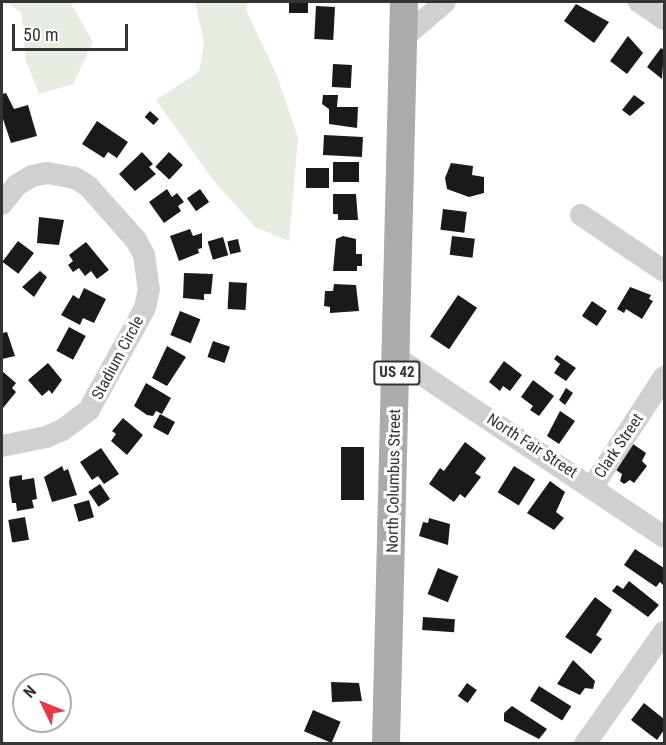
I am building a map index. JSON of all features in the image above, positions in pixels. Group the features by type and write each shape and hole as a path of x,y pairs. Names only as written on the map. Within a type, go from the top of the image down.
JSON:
{"main road":[{"name":"North Columbus Street","path":"386,744 404,2"}],"street":[{"path":"403,38 445,2"},
{"path":"639,2 664,19"},
{"name":"Stadium Circle","path":"2,204 18,185 32,177 47,173 75,177 88,186 136,240 144,255 149,290 145,308 89,410 54,434 2,446"},
{"path":"581,215 664,271"},
{"name":"North Fair Street","path":"397,358 593,486 664,537"},
{"name":"Clark Street","path":"593,486 664,377"},
{"path":"585,744 664,632"}],"shaded area":[{"path":"7,2 70,2 93,42 73,84 39,94 26,61 21,12"},
{"path":"195,2 248,2 246,10 277,76 298,138 289,241 255,227 213,180 156,100 199,72 204,43"}],"building":[{"path":"289,2 308,2 308,13 289,13"},
{"path":"576,4 609,22 594,43 564,21"},
{"path":"316,6 335,7 333,40 314,39"},
{"path":"628,36 643,53 627,74 610,61"},
{"path":"661,48 664,50 662,79 647,67"},
{"path":"333,64 352,65 351,88 332,87"},
{"path":"6,93 14,109 28,105 37,136 11,143 2,116 2,94"},
{"path":"323,95 338,95 337,107 358,107 357,128 329,124 329,109 322,104"},
{"path":"634,95 645,103 630,116 622,110"},
{"path":"150,111 159,119 154,125 145,117"},
{"path":"97,121 128,142 117,158 108,152 104,158 82,144"},
{"path":"324,135 363,137 362,157 323,155"},
{"path":"142,152 153,164 149,167 156,174 135,191 119,174"},
{"path":"169,152 183,165 169,180 155,167"},
{"path":"333,162 359,162 359,182 333,182"},
{"path":"451,163 473,166 472,175 484,177 484,193 469,197 447,189 445,178"},
{"path":"306,168 329,168 329,188 306,188"},
{"path":"167,189 172,197 177,193 184,202 178,206 181,211 164,223 149,202"},
{"path":"200,189 209,202 196,211 187,198"},
{"path":"333,194 356,194 358,220 338,220 338,214 333,214"},
{"path":"443,209 467,212 464,233 440,230"},
{"path":"39,217 64,220 59,245 37,243"},
{"path":"190,229 193,236 202,233 202,248 198,249 199,253 179,261 170,236"},
{"path":"343,236 356,239 356,254 362,254 362,266 357,266 357,271 333,271 336,239"},
{"path":"452,236 475,239 473,258 450,255"},
{"path":"223,237 228,255 213,260 208,241"},
{"path":"238,239 241,252 230,254 227,241"},
{"path":"18,241 34,253 18,274 2,262"},
{"path":"86,242 109,270 97,279 91,271 85,276 79,268 73,272 68,265 73,261 69,255"},
{"path":"40,271 47,277 34,297 22,287"},
{"path":"184,273 213,274 211,294 204,294 204,300 183,298"},
{"path":"229,282 247,283 246,310 228,309"},
{"path":"334,284 356,285 359,311 330,313 330,307 324,306 325,291 333,291"},
{"path":"630,287 651,295 649,299 653,301 642,319 626,309 624,313 617,309"},
{"path":"84,288 106,299 94,323 83,318 80,325 61,315 73,295 79,299"},
{"path":"458,295 477,308 449,349 430,336"},
{"path":"592,301 607,311 597,326 582,316"},
{"path":"180,311 200,319 191,343 170,335"},
{"path":"69,327 86,336 73,360 56,351"},
{"path":"7,332 15,356 2,359 2,333"},
{"path":"213,341 230,347 224,363 207,357"},
{"path":"167,346 186,357 167,386 152,378"},
{"path":"557,355 576,368 566,381 554,373 560,364 554,359"},
{"path":"504,361 522,375 510,391 503,386 500,391 489,382"},
{"path":"48,363 62,380 52,394 49,390 42,396 28,380"},
{"path":"2,371 16,383 12,388 16,392 3,408"},
{"path":"533,380 554,396 539,416 530,410 533,406 521,397"},
{"path":"146,383 171,398 162,414 156,411 153,416 147,415 134,406"},
{"path":"566,388 573,393 565,405 559,400"},
{"path":"560,411 575,421 559,444 547,436"},
{"path":"160,414 175,422 168,435 153,427"},
{"path":"123,418 143,435 127,455 111,441 116,434 112,431"},
{"path":"465,442 486,458 475,473 481,477 465,498 460,494 454,502 429,484 440,468 444,471"},
{"path":"633,444 646,453 642,461 647,466 634,483 630,480 624,484 620,481 622,474 616,470"},
{"path":"341,447 364,447 364,500 341,500"},
{"path":"101,448 119,474 104,484 98,476 92,480 80,462"},
{"path":"62,466 64,471 68,469 77,495 52,502 44,477"},
{"path":"514,466 535,479 519,506 498,492"},
{"path":"22,475 22,480 34,478 37,499 32,500 34,508 17,511 16,503 12,503 9,482 10,477"},
{"path":"550,481 565,492 556,512 564,518 554,530 527,513"},
{"path":"100,484 110,499 98,507 88,492"},
{"path":"89,500 94,517 79,522 74,504"},
{"path":"25,517 29,540 12,543 8,520"},
{"path":"429,518 450,524 448,545 419,536 423,522 428,523"},
{"path":"635,549 664,568 664,586 660,582 656,587 624,565"},
{"path":"438,568 458,576 448,602 428,594"},
{"path":"629,581 659,605 648,617 612,591 617,585 623,589"},
{"path":"595,597 612,610 596,635 602,639 591,654 565,637"},
{"path":"423,617 455,619 454,632 422,630"},
{"path":"573,660 595,681 593,689 585,688 580,695 557,684"},
{"path":"331,682 359,683 362,701 332,702"},
{"path":"467,683 477,690 468,703 458,696"},
{"path":"539,686 571,706 562,721 530,700"},
{"path":"644,703 664,719 664,730 657,740 631,720"},
{"path":"512,706 547,729 539,739 504,721 504,713"},
{"path":"313,710 341,722 332,743 304,731"}]}
